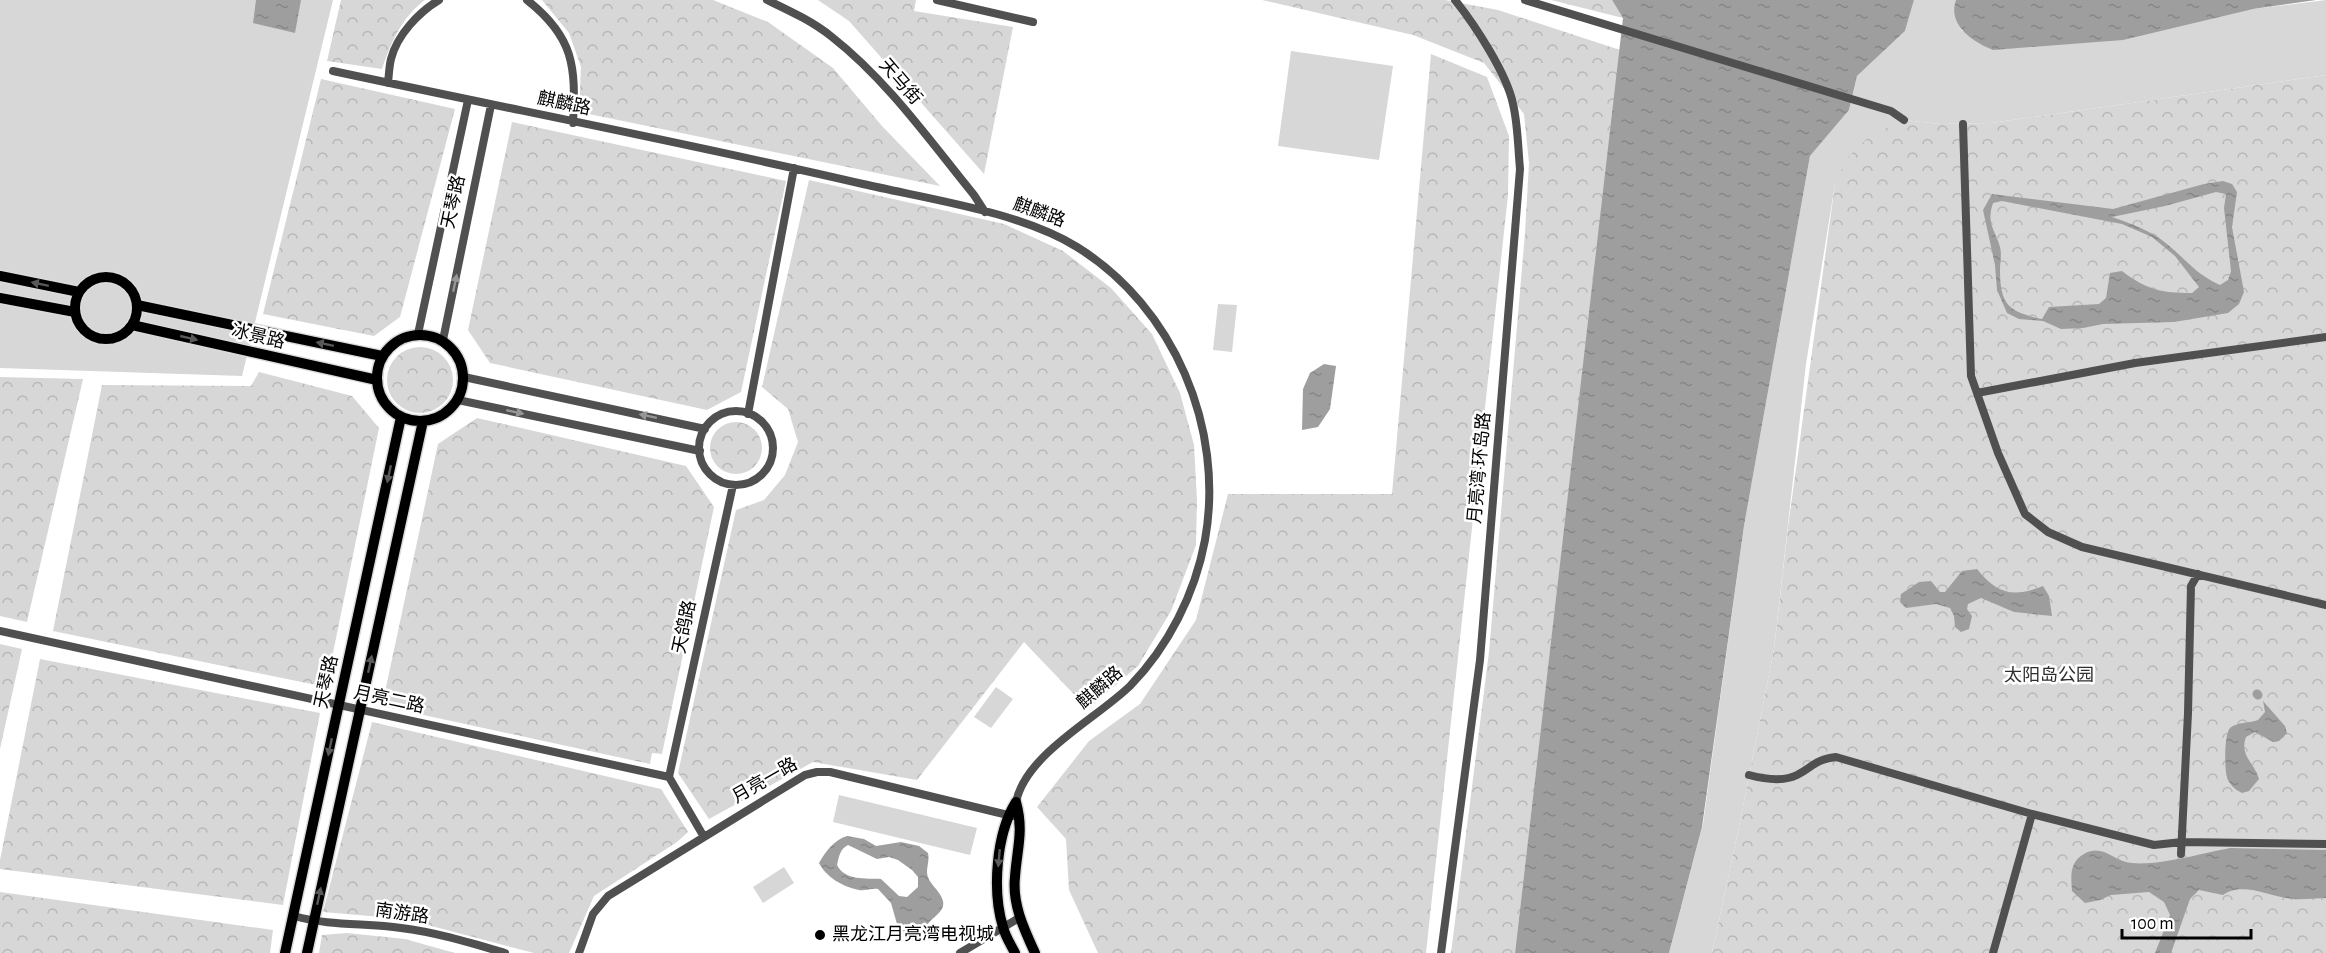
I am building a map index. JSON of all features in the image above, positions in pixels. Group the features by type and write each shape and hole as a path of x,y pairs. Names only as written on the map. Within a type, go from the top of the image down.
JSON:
{"main road":[{"path":"0,276 79,292"},
{"path":"112,276 128,286 137,305 132,326 116,338 98,340 80,326 75,312 76,297 90,281 112,276"},
{"path":"0,298 75,312"},
{"name":"冰景路","path":"137,305 382,356"},
{"name":"冰景路","path":"132,326 377,380"},
{"path":"418,334 431,335 443,340 454,350 461,363 464,377 463,389 458,400 449,411 437,418 423,421 401,417 389,408 380,395 377,380 382,356 391,345 404,337 418,334"},
{"name":"天琴路","path":"285,953 401,417"},
{"path":"307,953 423,421"},
{"path":"1016,802 1021,840 1014,889 1020,918 1035,953"},
{"name":"麒麟路","path":"1015,953 1003,928 999,904 999,866 1002,836 1008,815 1016,802"}],"street":[{"path":"388,83 391,58 401,39 416,17 439,0"},
{"path":"528,0 543,12 568,47 574,93 573,123"},
{"name":"天马街","path":"767,0 803,17 831,36 878,79 986,212"},
{"path":"937,0 1033,22"},
{"name":"月亮湾·环岛路","path":"1441,953 1480,660 1520,169 1513,103 1497,65 1455,0"},
{"path":"1466,14 1468,0"},
{"path":"1525,0 1891,111 1904,120"},
{"name":"麒麟路","path":"333,71 794,168 986,212 1044,229 1077,247 1106,269 1135,296 1164,335 1185,373 1199,413 1208,472 1209,503 1202,554 1189,592 1174,626 1162,645 1132,683 1048,753 1026,779 1019,790 1016,802"},
{"name":"天琴路","path":"418,334 468,100"},
{"name":"天琴路","path":"443,340 491,105"},
{"path":"1963,124 1971,376 1998,453 2025,514 2048,532 2082,547 2326,605"},
{"path":"748,414 794,168"},
{"path":"1977,393 2134,363 2326,337"},
{"path":"464,377 705,429"},
{"path":"458,400 700,451"},
{"path":"736,411 748,414 759,419 767,428 772,439 771,462 756,480 733,485 714,478 702,461 701,439 713,419 736,411"},
{"name":"天鸽路","path":"669,777 733,485"},
{"path":"2181,854 2191,586 2198,574"},
{"name":"月亮二路","path":"0,631 669,777"},
{"path":"1749,776 1769,780 1795,776 1821,759 1836,757 2032,814 2154,844 2182,842 2326,844"},
{"name":"月亮一路","path":"579,953 593,914 608,896 806,775 817,771 830,772 1020,819"},
{"path":"669,777 704,837"},
{"path":"1993,953 2032,814"},
{"name":"南游路","path":"294,916 314,921 402,928 474,943 505,953"},
{"path":"960,953 1020,918"}],"green space":[{"path":"0,0 333,0 242,376 0,368"},
{"path":"341,0 425,0 410,14 398,31 382,69 327,61"},
{"path":"542,0 713,0 768,22 833,68 882,126 940,186 579,112 581,67 569,33"},
{"path":"818,0 916,0 914,11 1013,27 984,174 849,21"},
{"path":"1262,0 1445,0 1498,10 1620,50 1515,953 1451,953 1489,652 1525,233 1529,163 1524,114 1484,63 1413,35"},
{"path":"1551,0 1612,0 1623,18"},
{"path":"1914,0 1956,0 1955,12 1962,31 2253,9 2326,0 2326,75 1991,123 1940,124 1904,120 1835,184 1806,364 1774,649 1712,953 1669,953 1703,824 1744,526 1810,156 1849,110 1857,76 1905,31"},
{"path":"1291,51 1393,66 1379,160 1278,146"},
{"path":"1431,54 1487,77 1509,136 1508,195 1426,953 1098,953 1069,890 1066,839 1037,807 1089,741 1140,704 1196,620 1228,494 1392,494"},
{"name":"太阳岛公园","path":"2326,75 2326,953 1712,953 1774,649 1788,527 1835,184 1848,157 1871,135 1904,120 1940,124 1991,123"},
{"path":"321,79 455,109 400,317 374,336 263,314"},
{"path":"512,122 786,181 741,392 707,410 490,363 468,330"},
{"path":"809,180 1004,224 1063,251 1111,288 1152,334 1180,393 1194,445 1197,500 1196,545 1171,611 1138,666 1088,709 1024,642 917,780 813,762 709,819 678,773 736,510 764,500 785,475 798,442 788,409 762,387"},
{"path":"1218,304 1237,305 1232,352 1213,350"},
{"path":"420,347 432,350 443,357 450,368 453,380 450,392 443,403 432,410 420,413 408,410 397,403 390,392 387,380 390,368 397,357 408,350"},
{"path":"259,372 352,396 379,428 326,687 53,631 102,385 251,386"},
{"path":"0,377 83,379 27,622 0,616"},
{"path":"477,418 686,466 714,507 662,754 652,753 650,764 382,706 438,444"},
{"path":"731,422 741,422 755,429 762,448 755,467 741,474 731,474 721,470 714,463 710,453 710,443 714,433 721,426"},
{"path":"0,644 22,649 0,749"},
{"path":"40,659 320,713 283,905 0,869"},
{"path":"996,687 1013,699 991,728 974,717"},
{"path":"372,722 661,789 688,832 677,842 594,896 569,953 534,953 405,919 323,912"},
{"path":"839,795 977,828 970,855 833,822"},
{"path":"784,867 794,883 763,903 753,887"},
{"path":"0,892 273,930 270,953 0,953"},
{"path":"347,933 405,939 455,953 319,953 322,935"}],"water":[{"path":"256,0 301,0 295,33 253,23"},
{"path":"1612,0 1914,0 1905,31 1857,76 1849,110 1810,156 1744,526 1702,827 1669,953 1515,953 1623,18"},
{"path":"1956,0 2316,0 2253,9 2123,40 1993,50 1970,37 1958,25 1954,9"},
{"path":"2223,181 2232,184 2237,192 2232,227 2244,292 2239,304 2228,313 2174,322 2103,324 2061,329 2043,321 2019,319 2007,313 1997,290 1995,265 1983,210 1992,194 2113,209","holes":["2216,192 2226,194 2224,208 2231,271 2228,280 2220,285 2197,271 2154,235 2112,217","2002,201 2122,224 2152,237 2175,256 2199,287 2192,293 2163,291 2147,286 2122,271 2110,273 2106,298 2099,304 2049,307 2042,319 2015,310 2009,305 2002,292 2001,250 1990,216 1993,203"]},
{"path":"1324,364 1336,366 1330,409 1318,427 1302,430 1303,389 1310,373"},
{"path":"1977,569 1992,584 2006,591 2023,592 2043,586 2049,596 2052,616 2014,612 1981,598 1968,604 1967,609 1972,616 1969,629 1961,632 1955,627 1954,616 1950,608 1936,604 1906,608 1900,602 1901,594 1919,582 1931,581 1940,592 1945,592 1962,571"},
{"path":"2263,701 2285,726 2287,733 2279,741 2273,742 2255,732 2246,737 2244,744 2246,754 2259,779 2249,791 2242,793 2233,786 2227,776 2225,754 2228,732 2233,726 2258,720 2265,712"},
{"path":"847,836 864,839 876,846 901,842 919,846 928,853 928,877 942,899 943,908 918,936 907,936 897,924 891,903 878,889 853,889 836,881 822,868 819,863 824,854","holes":["848,845 877,859 889,857 898,860 918,877 918,887 907,897 899,896 881,879 850,876 837,865 839,856"]},
{"path":"2230,848 2326,850 2326,898 2293,899 2239,889 2223,895 2199,890 2190,899 2171,953 2155,953 2170,915 2164,902 2149,892 2111,895 2085,903 2072,891 2073,866 2079,857 2091,851 2103,852 2126,862 2142,863 2167,861"}],"place":[{"name":"黑龙江月亮湾电视城","path":"820,935"}]}
